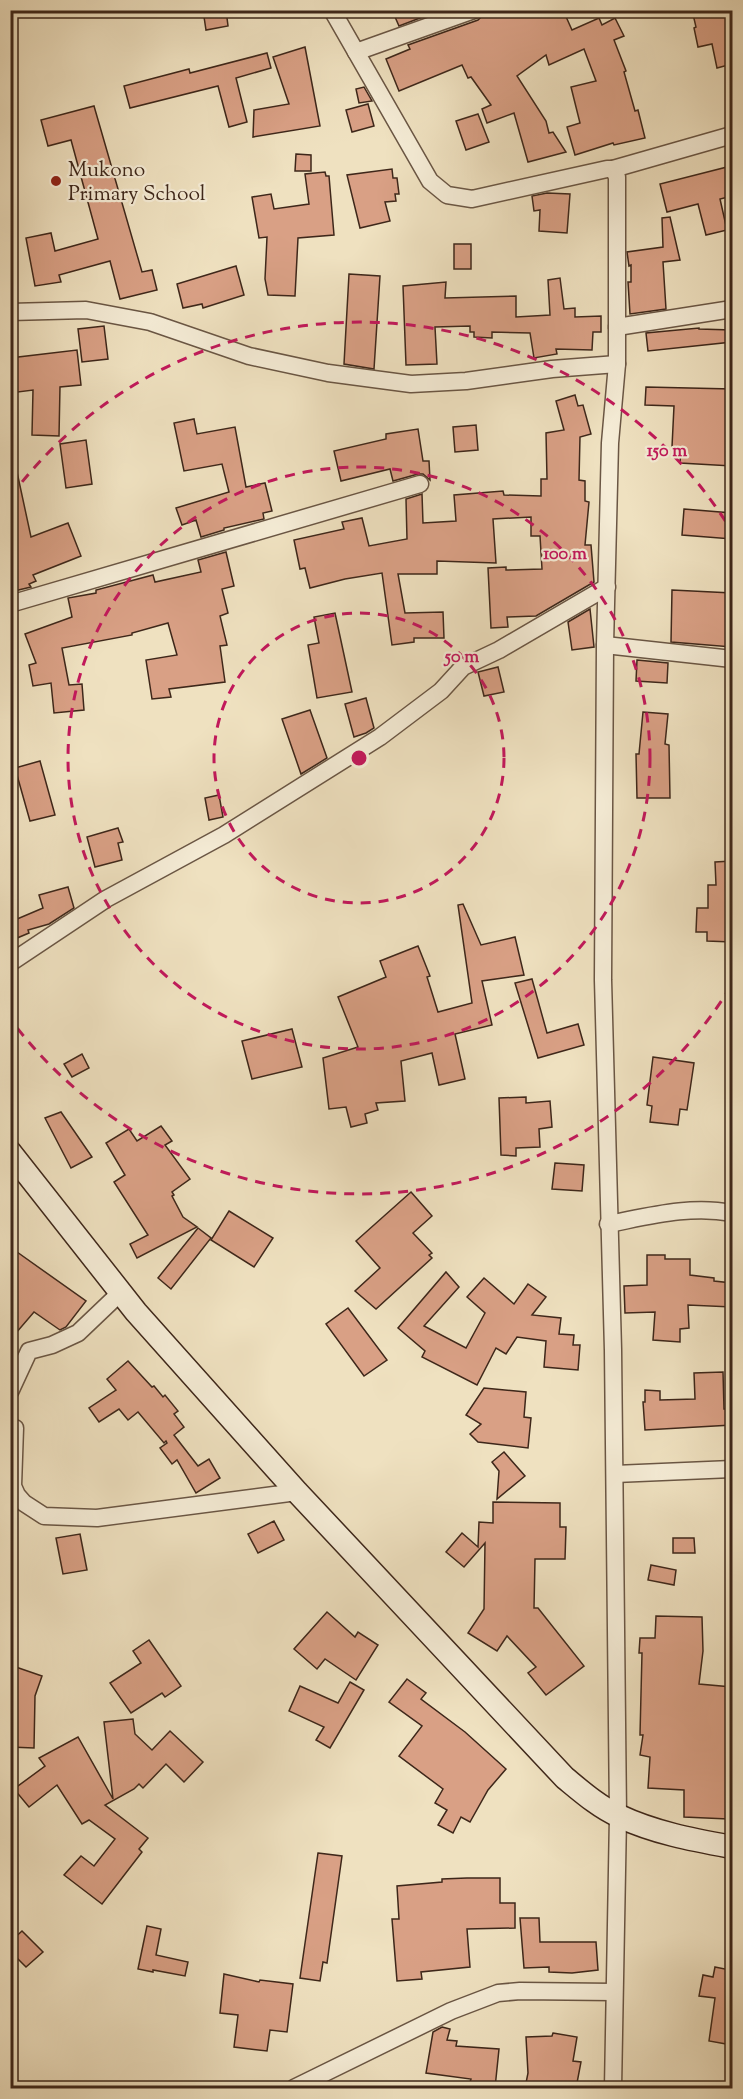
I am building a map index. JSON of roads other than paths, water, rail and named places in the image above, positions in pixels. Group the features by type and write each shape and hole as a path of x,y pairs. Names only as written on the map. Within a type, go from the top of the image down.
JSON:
{"street":[{"path":"332,10 430,181 447,195 472,200 613,169 732,135"},
{"path":"356,52 474,10"},
{"path":"613,169 617,181 617,364 610,442 605,645 603,980 615,1474 618,1816 613,2088"},
{"path":"617,327 732,309"},
{"path":"10,312 86,310 150,322 249,356 328,373 411,384 466,381 552,369 617,364"},
{"path":"10,604 420,484"},
{"path":"10,963 106,899 224,835 380,737 441,692 464,667 499,650 607,587"},
{"path":"605,645 732,659"},
{"path":"10,1152 136,1312 297,1492 565,1778 618,1816 672,1836 732,1847"},
{"path":"608,1224 684,1210 715,1210 732,1213"},
{"path":"10,1392 28,1351 52,1345 78,1333 120,1293"},
{"path":"10,1427 15,1428 13,1486 24,1503 44,1516 96,1518 297,1492"},
{"path":"615,1474 732,1469"},
{"path":"294,2088 451,2011 498,1993 520,1991 614,1992"}],"place":[{"name":"Mukono Primary School","path":"56,181"}]}
